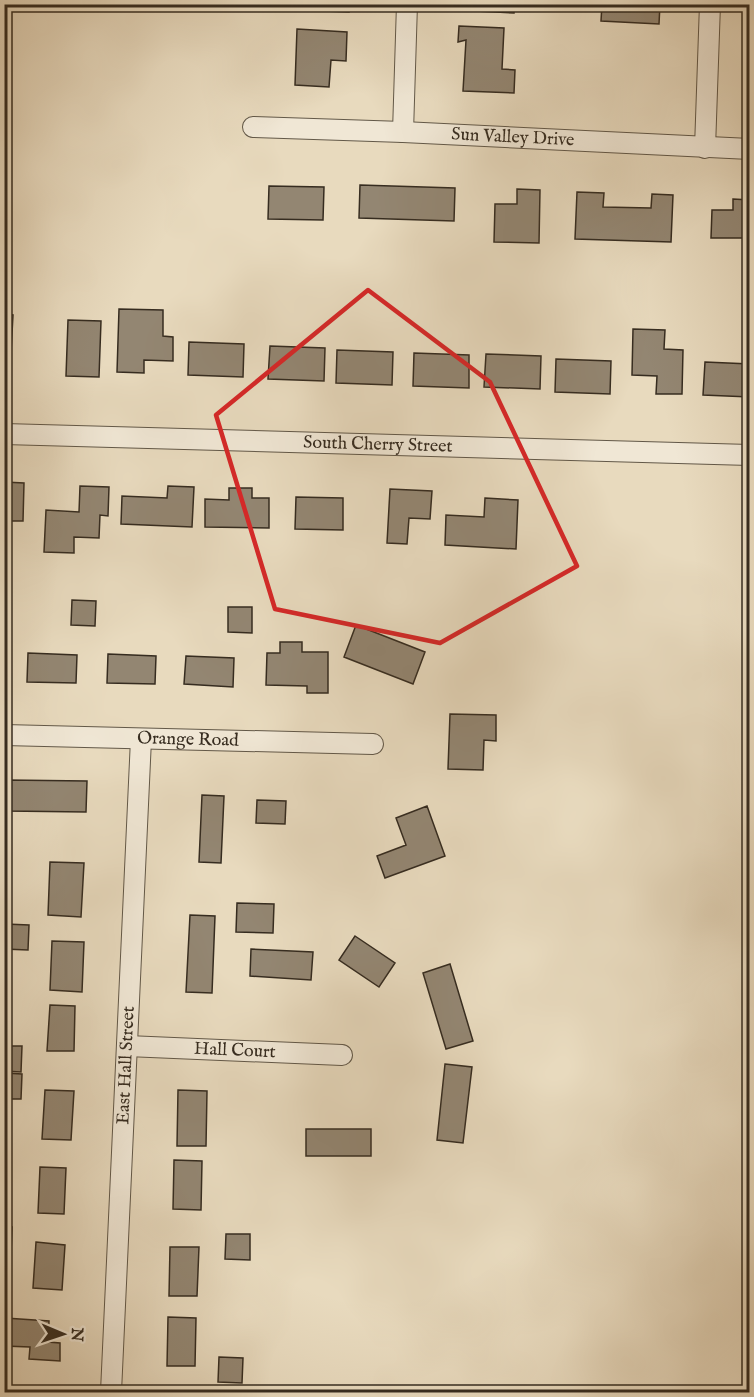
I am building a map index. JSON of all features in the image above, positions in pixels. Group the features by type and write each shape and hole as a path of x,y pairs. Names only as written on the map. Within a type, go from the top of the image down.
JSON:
{"street":[{"path":"403,132 407,4"},
{"path":"705,148 710,4"},
{"name":"Sun Valley Drive","path":"253,127 403,132 750,150"},
{"name":"South Cherry Street","path":"4,434 750,455"},
{"name":"Orange Road","path":"4,735 373,744"},
{"name":"East Hall Street","path":"111,1392 141,739"},
{"name":"Hall Court","path":"127,1046 342,1055"}],"highlighted area":[{"path":"368,290 490,382 577,566 440,643 275,609 216,415"}],"building":[{"path":"297,4 349,4 349,12 297,10"},
{"path":"477,4 514,4 514,13 476,11"},
{"path":"602,4 660,4 659,24 601,21"},
{"path":"459,26 504,28 502,69 515,70 514,93 463,91 466,40 458,42"},
{"path":"297,29 347,32 346,61 331,60 329,87 295,85"},
{"path":"360,185 455,188 454,221 359,218"},
{"path":"269,186 324,187 323,220 268,219"},
{"path":"517,189 540,190 539,243 494,242 495,204 517,204"},
{"path":"577,192 604,193 603,207 651,208 652,194 673,195 671,242 575,239"},
{"path":"733,199 750,200 750,238 711,238 712,210 733,210"},
{"path":"119,309 163,310 163,336 173,337 173,361 144,360 144,373 117,372"},
{"path":"4,314 13,315 10,370 4,370"},
{"path":"68,320 101,321 99,377 66,376"},
{"path":"633,329 665,330 664,349 683,350 682,394 656,394 657,376 632,375"},
{"path":"189,342 244,344 243,377 188,375"},
{"path":"270,346 325,348 324,381 268,379"},
{"path":"337,350 393,352 392,385 336,383"},
{"path":"414,353 469,355 469,388 413,386"},
{"path":"486,354 541,356 540,389 484,387"},
{"path":"556,359 611,361 610,394 555,392"},
{"path":"705,362 750,364 750,397 703,395"},
{"path":"4,482 24,483 23,521 5,521 4,524"},
{"path":"80,486 109,487 108,516 100,515 99,538 74,537 74,553 44,552 46,510 79,512"},
{"path":"168,486 194,487 192,527 121,524 122,496 167,498"},
{"path":"229,488 252,488 252,498 269,498 269,528 205,527 205,499 229,500"},
{"path":"390,489 432,491 430,519 409,518 407,544 387,543"},
{"path":"296,497 343,498 343,530 295,529"},
{"path":"485,498 518,500 516,549 445,545 446,515 484,517"},
{"path":"72,600 96,601 95,626 71,625"},
{"path":"228,607 252,607 252,633 228,632"},
{"path":"356,625 425,652 413,684 344,657"},
{"path":"280,642 302,642 302,652 328,652 328,693 307,693 307,686 266,685 267,653 280,653"},
{"path":"28,653 77,655 76,683 27,682"},
{"path":"108,654 156,656 155,684 107,683"},
{"path":"186,656 234,658 233,687 184,684"},
{"path":"450,714 496,715 496,741 484,740 483,770 448,769"},
{"path":"6,780 87,781 86,812 6,811"},
{"path":"202,795 224,796 221,863 199,862"},
{"path":"257,800 286,801 285,824 256,823"},
{"path":"427,806 445,856 385,878 377,856 406,845 396,818"},
{"path":"50,862 84,863 81,917 48,915"},
{"path":"237,903 274,904 273,933 236,932"},
{"path":"190,915 215,916 212,993 186,992"},
{"path":"5,924 29,925 28,950 4,949"},
{"path":"355,936 395,963 379,987 339,960"},
{"path":"52,941 84,942 82,992 50,990"},
{"path":"251,949 313,952 311,980 250,976"},
{"path":"450,964 473,1041 446,1049 423,973"},
{"path":"50,1005 75,1006 74,1051 47,1051"},
{"path":"4,1046 22,1046 21,1072 4,1071"},
{"path":"445,1064 472,1067 463,1143 437,1140"},
{"path":"4,1073 22,1074 21,1099 4,1099"},
{"path":"45,1090 74,1091 71,1140 42,1139"},
{"path":"178,1090 207,1091 206,1146 177,1146"},
{"path":"306,1129 371,1129 371,1156 306,1156"},
{"path":"174,1160 202,1161 201,1210 173,1209"},
{"path":"40,1167 66,1168 64,1214 38,1213"},
{"path":"4,1227 12,1227 11,1253 4,1253"},
{"path":"226,1234 250,1234 250,1260 225,1259"},
{"path":"36,1242 65,1245 62,1290 33,1288"},
{"path":"170,1247 199,1247 197,1296 169,1296"},
{"path":"168,1317 196,1318 195,1366 167,1366"},
{"path":"5,1318 49,1321 48,1342 60,1343 60,1361 29,1359 30,1347 4,1346"},
{"path":"219,1357 243,1358 242,1383 218,1382"}]}
